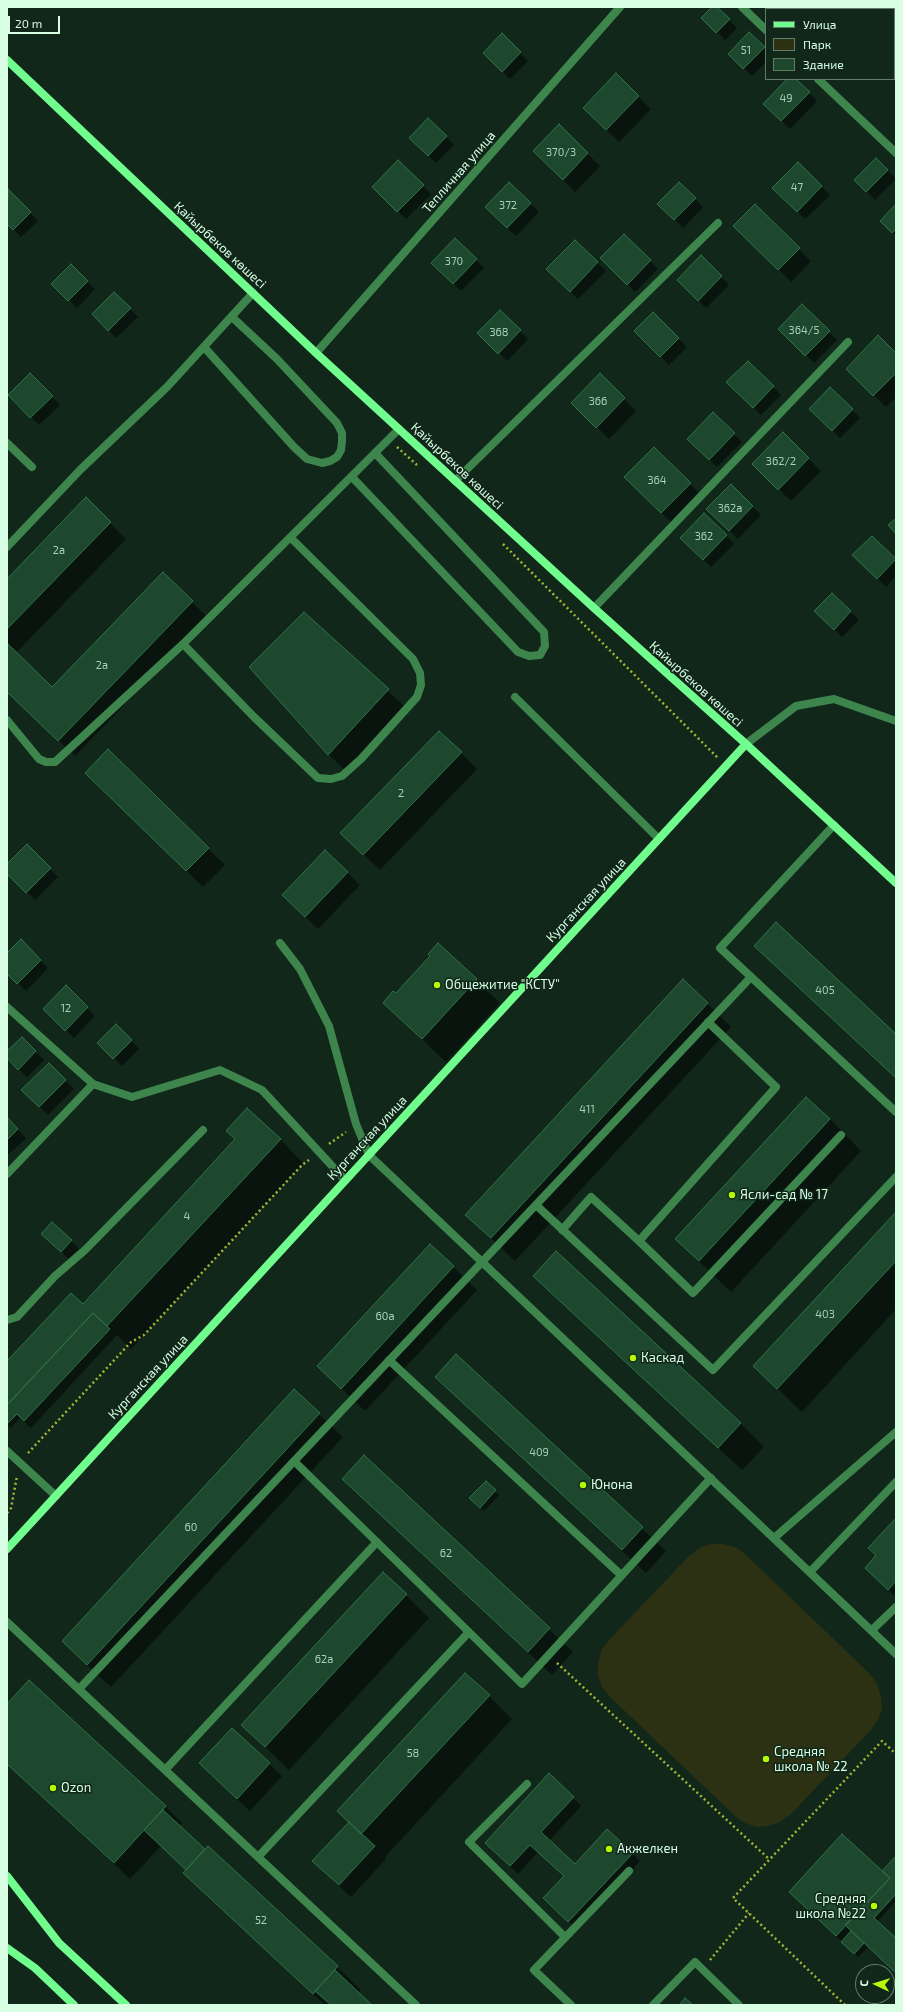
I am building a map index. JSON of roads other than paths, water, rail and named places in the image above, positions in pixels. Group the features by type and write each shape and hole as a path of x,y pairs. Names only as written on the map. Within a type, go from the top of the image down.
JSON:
{"street":[{"name":"Тепличная улица","path":"316,353 620,7"},
{"path":"742,7 765,29"},
{"name":"Қайырбеков көшесі","path":"7,60 316,353 594,608 746,744 896,883"},
{"path":"819,80 896,153"},
{"path":"455,481 718,223"},
{"path":"7,547 81,469 168,387 253,293"},
{"path":"204,347 294,447 307,459 322,462 330,461 337,457 341,450 342,433 337,423 276,359 232,317"},
{"path":"594,608 848,342"},
{"path":"7,720 39,759 46,762 54,762 183,644 400,429"},
{"path":"7,443 32,467"},
{"path":"352,477 518,652 529,656 540,655 545,646 544,632 376,454"},
{"path":"183,644 254,717 318,778 331,779 342,776 361,759 417,697 421,685 420,673 413,659 291,538"},
{"path":"515,697 659,839"},
{"path":"746,744 796,706 834,699 896,721"},
{"name":"Курганская улица","path":"7,1549 659,839 725,765 746,744"},
{"path":"834,825 720,948 896,1112"},
{"path":"280,943 300,969 329,1026 356,1124 369,1155 896,1654"},
{"path":"79,1690 751,977"},
{"path":"7,1007 93,1084 132,1097 220,1070 262,1090 345,1180"},
{"path":"639,1241 776,1087 708,1022"},
{"path":"7,1174 93,1084"},
{"path":"7,1320 17,1317 55,1276 85,1250 203,1130"},
{"path":"562,1230 591,1197 639,1241 692,1294 840,1135"},
{"path":"536,1205 713,1370 896,1177"},
{"path":"389,1360 621,1575"},
{"path":"774,1538 896,1432"},
{"path":"7,1451 56,1496"},
{"path":"294,1461 522,1684 711,1478"},
{"path":"810,1572 896,1482"},
{"path":"165,1770 377,1542"},
{"path":"872,1630 896,1606"},
{"path":"7,1622 416,2005"},
{"path":"258,1857 469,1632"},
{"path":"527,1784 469,1842 565,1937"},
{"path":"571,2005 534,1970 628,1871"},
{"path":"7,1876 59,1943 126,2005"},
{"path":"7,1948 35,1968 74,2005"},
{"path":"653,2005 694,1962 739,2005"}],"place":[{"name":"Общежитие \"КСТУ\"","path":"437,985"},
{"name":"Ясли-сад № 17","path":"732,1195"},
{"name":"Каскад","path":"633,1358"},
{"name":"Юнона","path":"583,1485"},
{"name":"Средняя школа № 22","path":"766,1759"},
{"name":"Ozon","path":"53,1788"},
{"name":"Акжелкен","path":"609,1849"},
{"name":"Средняя школа №22","path":"874,1906"}]}
